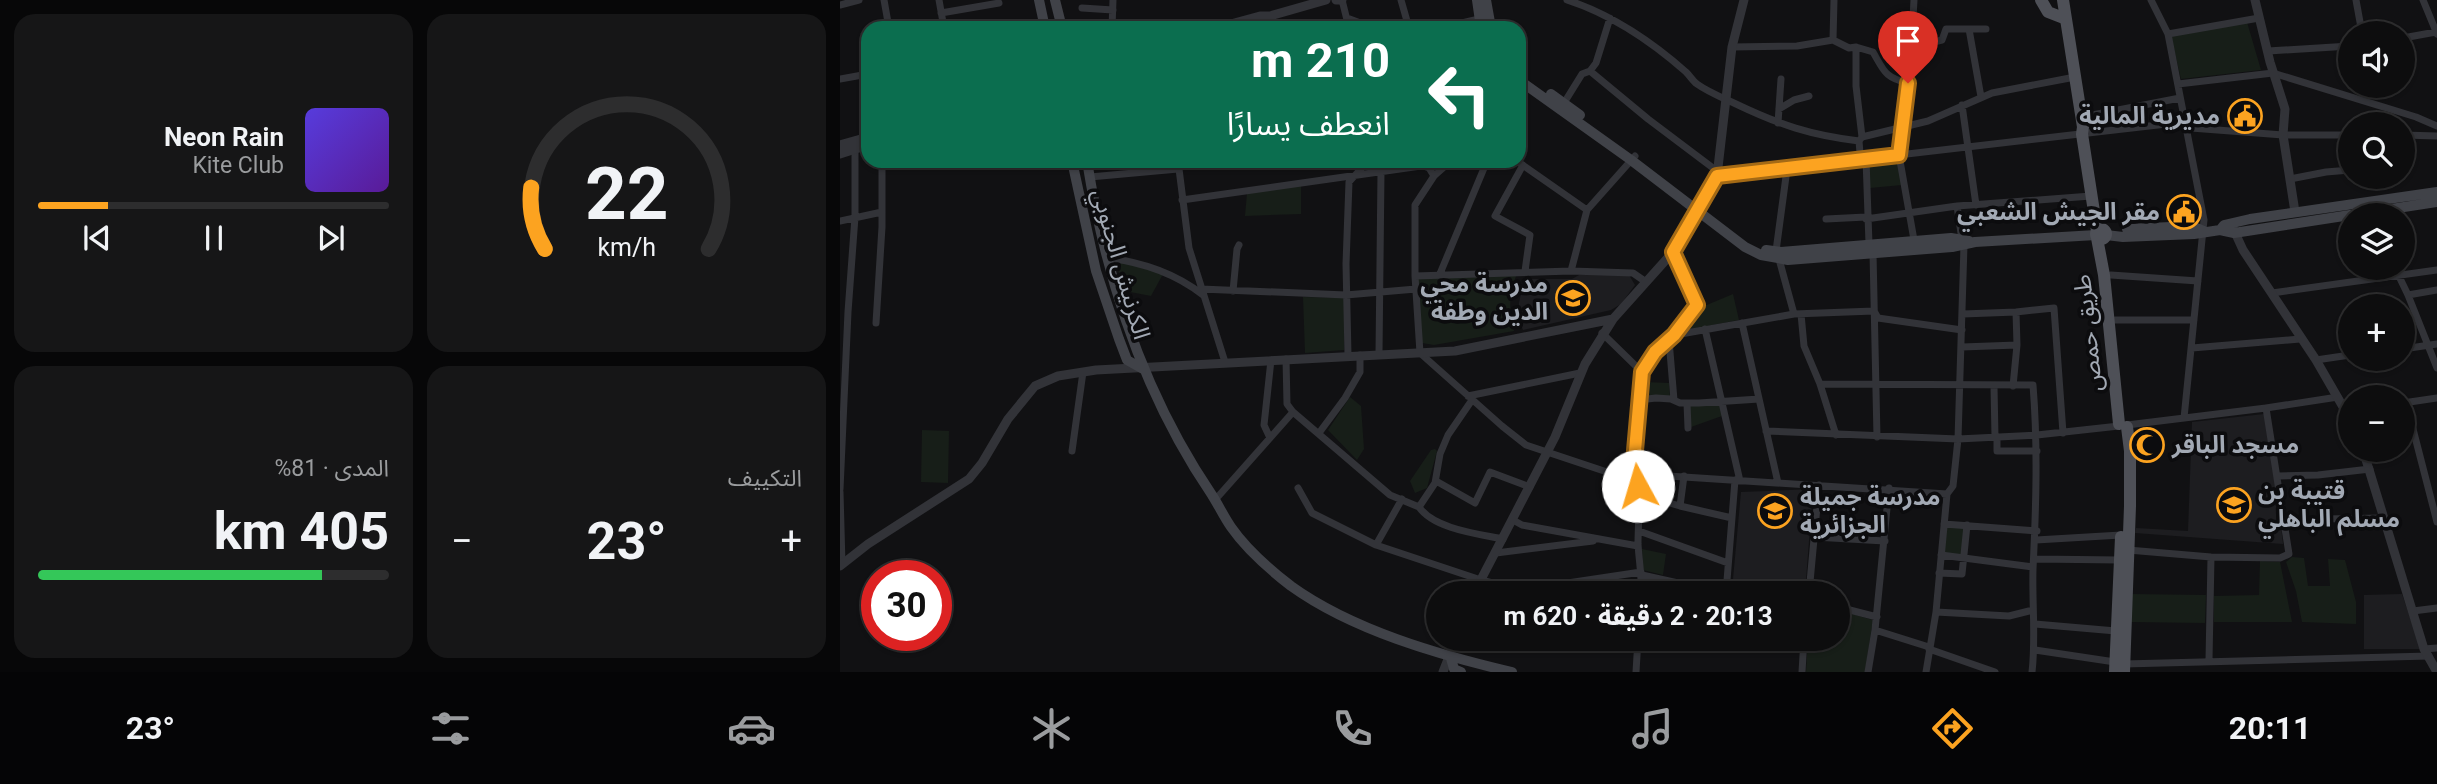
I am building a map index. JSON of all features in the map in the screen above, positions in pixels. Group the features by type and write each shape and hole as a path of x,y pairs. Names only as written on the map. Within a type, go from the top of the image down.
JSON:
{"main road":[{"path":"1039,0 1044,21"},
{"path":"1055,0 1060,21"},
{"path":"1477,0 1480,21"},
{"path":"1486,0 1490,21"},
{"path":"2041,0 2045,10 2051,15 2066,19"},
{"name":"طريق حمص","path":"2065,1 2075,77 2111,275 2123,425"},
{"path":"1526,82 1564,103 1698,209 1754,245 1777,255 2102,234 2170,235 2220,230 2224,225 2233,228 2338,216"},
{"path":"1526,83 1633,158"},
{"name":"طريق حمص","path":"2084,128 2091,195 2102,234 2104,275 2123,425"},
{"name":"الكرنيش الجنوبي","path":"1073,168 1090,249 1115,328 1127,360 1143,369"},
{"name":"الكرنيش الجنوبي","path":"1088,168 1107,258 1143,369 1170,429 1244,544 1292,586 1322,605 1367,626 1450,655 1512,672"},
{"path":"2396,203 2437,192"},
{"path":"2415,205 2437,202"},
{"path":"2233,228 2295,212 2338,211"},
{"path":"1871,249 1914,240 1951,238 1967,242"},
{"path":"2119,668 2123,555 2123,425"},
{"path":"2119,668 2116,631 2130,451 2123,425"},
{"path":"1450,655 1454,669 1461,672"}],"street":[{"path":"840,5 859,0"},
{"path":"884,0 888,21"},
{"path":"939,0 943,21"},
{"path":"1112,21 1113,0"},
{"path":"1296,0 1308,5"},
{"path":"1242,21 1326,0"},
{"path":"1336,0 1342,0 1348,21"},
{"path":"1401,0 1407,21"},
{"path":"1567,0 1610,18 1666,57 1698,84 1778,124 1818,136 1860,139 1928,121 1992,93 2075,77"},
{"path":"1595,0 1596,10"},
{"path":"1482,580 1547,454 1580,373 1602,333 1673,252 1717,174 1732,47 1744,0"},
{"path":"1833,40 1834,0"},
{"path":"1914,0 1913,47 1899,155 1914,240"},
{"path":"2151,0 2168,34 2203,207 2204,231 2184,418"},
{"path":"2255,0 2285,109 2283,135 2295,212"},
{"path":"2356,0 2359,21"},
{"path":"2415,36 2436,33 2423,0"},
{"path":"942,13 999,3"},
{"path":"1082,8 1113,10"},
{"path":"1263,21 1270,16"},
{"path":"1347,18 1355,21"},
{"path":"1564,103 1582,75 1590,71 1596,63 1610,18"},
{"path":"2168,34 2259,18"},
{"path":"1913,47 1942,40 1946,29 1986,29"},
{"path":"1969,29 1981,97"},
{"path":"1732,47 1797,46 1833,40 1849,48 1856,47 1873,52 1885,73 1908,83"},
{"path":"1856,47 1860,153 1866,159 1866,218 1871,249 1878,437"},
{"path":"2268,51 2338,47"},
{"path":"1590,71 1717,174 1787,169 1969,147 2084,128 2184,122 2192,128 2283,135 2338,135"},
{"path":"2178,84 2273,73 2416,117 2437,126"},
{"path":"840,79 861,75"},
{"path":"1778,124 1781,79"},
{"path":"1779,109 1794,100 1810,96"},
{"path":"2084,128 2180,98"},
{"path":"1962,105 1976,205"},
{"path":"2415,135 2437,136"},
{"path":"840,154 861,141"},
{"path":"840,145 861,145"},
{"path":"841,565 840,491 855,217 855,145"},
{"path":"1572,271 1587,210 1633,158"},
{"path":"1526,167 1587,210"},
{"path":"876,323 882,168"},
{"path":"1090,177 1156,168"},
{"path":"1178,168 1189,248 1225,362"},
{"path":"1348,355 1346,295 1349,182 1361,168"},
{"path":"1182,200 1410,168"},
{"path":"1429,168 1434,176"},
{"path":"1443,168 1415,205 1415,276 1420,353 1526,445 1607,472 1889,488 1947,494"},
{"path":"1439,276 1484,168"},
{"path":"1518,168 1495,216 1530,235 1525,271"},
{"path":"1787,169 1777,255 1797,314 1804,346 1820,384 1836,435"},
{"path":"2290,179 2338,171"},
{"path":"1380,354 1381,173"},
{"path":"1826,219 1866,218 1957,206 2091,195"},
{"path":"1926,672 1936,612 1947,494 1953,486 1958,439 1967,242 1957,206"},
{"path":"840,221 882,212"},
{"path":"1766,431 1958,439 2037,435 2338,397 2233,228"},
{"path":"1233,291 1239,245"},
{"path":"1642,581 1638,546 1638,486 1633,473 1642,372 1655,352 1672,337 1697,305 1673,252"},
{"path":"1107,258 1148,265 1202,292 1346,295 1416,289"},
{"path":"2415,271 2437,270"},
{"path":"1415,276 1572,271 1633,273 1646,282"},
{"path":"2111,275 2198,281"},
{"path":"2272,293 2349,280"},
{"path":"2414,294 2437,290"},
{"path":"1963,314 2015,313 2054,308 2063,433"},
{"path":"1672,337 1797,314 1874,311"},
{"path":"1874,311 1878,318 1962,330"},
{"path":"2014,386 2017,345 2015,313"},
{"path":"2415,314 2437,368"},
{"path":"841,565 889,530 969,479 982,463 1008,419 1035,386 1058,376 1225,362 1455,351 1613,319"},
{"path":"2115,320 2194,320"},
{"path":"1742,323 1778,482"},
{"path":"1705,329 1737,480 1726,581"},
{"path":"1602,333 1642,372"},
{"path":"1672,337 1674,400"},
{"path":"2192,348 2300,339"},
{"path":"2415,348 2437,344"},
{"path":"1962,347 2017,345"},
{"path":"1319,433 1360,372 1360,355"},
{"path":"2316,360 2338,357"},
{"path":"1286,359 1287,404 1293,412 1390,495 1419,507 1423,512 1456,528 1503,540"},
{"path":"1270,360 1264,425 1270,438"},
{"path":"1072,451 1083,372"},
{"path":"1419,507 1436,481 1440,454 1470,398 1580,373"},
{"path":"1820,384 1961,387 2033,385 2037,435 2037,531 2033,610 2035,650 2032,672"},
{"path":"1994,386 1997,451 2037,451"},
{"path":"1639,400 1656,398 1686,403 1759,399"},
{"path":"2415,401 2437,398"},
{"path":"1686,403 1688,428"},
{"path":"1941,555 2034,563 2123,555 2280,558 2288,554 2266,408"},
{"path":"1214,500 1293,412"},
{"path":"2415,442 2437,522"},
{"path":"2367,462 2413,611 2427,653 2437,672"},
{"path":"2278,476 2370,469"},
{"path":"1436,481 1475,503 1490,472 1530,487"},
{"path":"1679,506 1684,476"},
{"path":"1810,581 1819,485"},
{"path":"1298,488 1312,513 1376,545 1486,581"},
{"path":"1868,672 1877,617 1889,488"},
{"path":"1638,494 1732,518"},
{"path":"1376,545 1402,499"},
{"path":"2285,526 2323,519 2384,518"},
{"path":"1513,520 1522,525 1638,546"},
{"path":"1944,524 2037,531"},
{"path":"1939,573 1962,574 1967,525"},
{"path":"1639,531 1728,564"},
{"path":"2036,540 2121,535"},
{"path":"1814,537 1885,541"},
{"path":"1496,553 1601,540"},
{"path":"2210,660 2211,557"},
{"path":"1584,581 1642,573 1675,581"},
{"path":"2413,611 2437,608"},
{"path":"1850,610 1877,617"},
{"path":"1936,612 2009,617 2033,610"},
{"path":"2035,624 2116,631"},
{"path":"1875,630 1995,672"},
{"path":"2035,650 2119,668 2210,660 2427,653 2437,648"},
{"path":"1443,672 1452,651"},
{"path":"1636,672 1637,651"},
{"path":"1802,672 1803,651"}],"shaded area":[{"path":"2247,22 2261,70 2181,79 2171,36"},
{"path":"1899,157 1902,185 1870,188 1867,159"},
{"path":"1301,185 1301,214 1245,216 1247,193"},
{"path":"1115,260 1163,274 1151,296 1125,291"},
{"path":"1517,274 1510,302 1514,331 1434,345 1422,343 1417,278 1495,277"},
{"name":"مدرسة محي الدين وطفة","path":"1579,275 1629,275 1635,285 1621,304 1611,310 1523,330 1519,321 1519,303 1523,284 1527,279 1572,279"},
{"path":"1733,294 1739,320 1681,331 1702,307"},
{"path":"1303,297 1344,298 1344,350 1305,353"},
{"path":"1645,382 1669,383 1670,397 1642,396"},
{"path":"1350,397 1361,406 1364,449 1357,460 1328,430"},
{"path":"1719,405 1722,416 1691,427 1690,406"},
{"path":"2264,414 2283,544 2135,533 2136,528 2188,531 2192,422"},
{"path":"922,430 949,431 948,483 921,482"},
{"path":"1431,450 1437,451 1427,488 1415,493 1410,481"},
{"path":"1813,489 1806,581 1733,581 1741,492"},
{"path":"1947,526 1965,527 1962,555 1944,554"},
{"path":"1642,549 1666,554 1663,575 1643,570"},
{"path":"2292,557 2304,558 2308,586 2330,586 2328,559 2345,560 2356,602 2356,624 2302,622 2296,591 2286,562"},
{"path":"2260,561 2280,562 2292,622 2214,622 2214,596 2259,595"},
{"path":"2130,594 2206,595 2205,623 2130,622"},
{"path":"2402,594 2421,649 2364,649 2364,595"},
{"path":"1850,613 1873,620 1865,672 1806,672 1807,651 1850,651"}],"place":[{"name":"مديرية المالية","path":"2245,116"},
{"name":"مقر الجيش الشعبي","path":"2184,212"},
{"name":"مدرسة محي الدين وطفة","path":"1573,298"},
{"name":"مسجد الباقر","path":"2147,445"},
{"name":"قتيبة بن مسلم الباهلي","path":"2234,505"},
{"name":"مدرسة جميلة الجزائرية","path":"1775,511"}],"route":[{"path":"1638,486 1633,473 1642,372 1655,352 1674,335 1697,305 1673,252 1717,176 1899,155 1908,83"}]}
